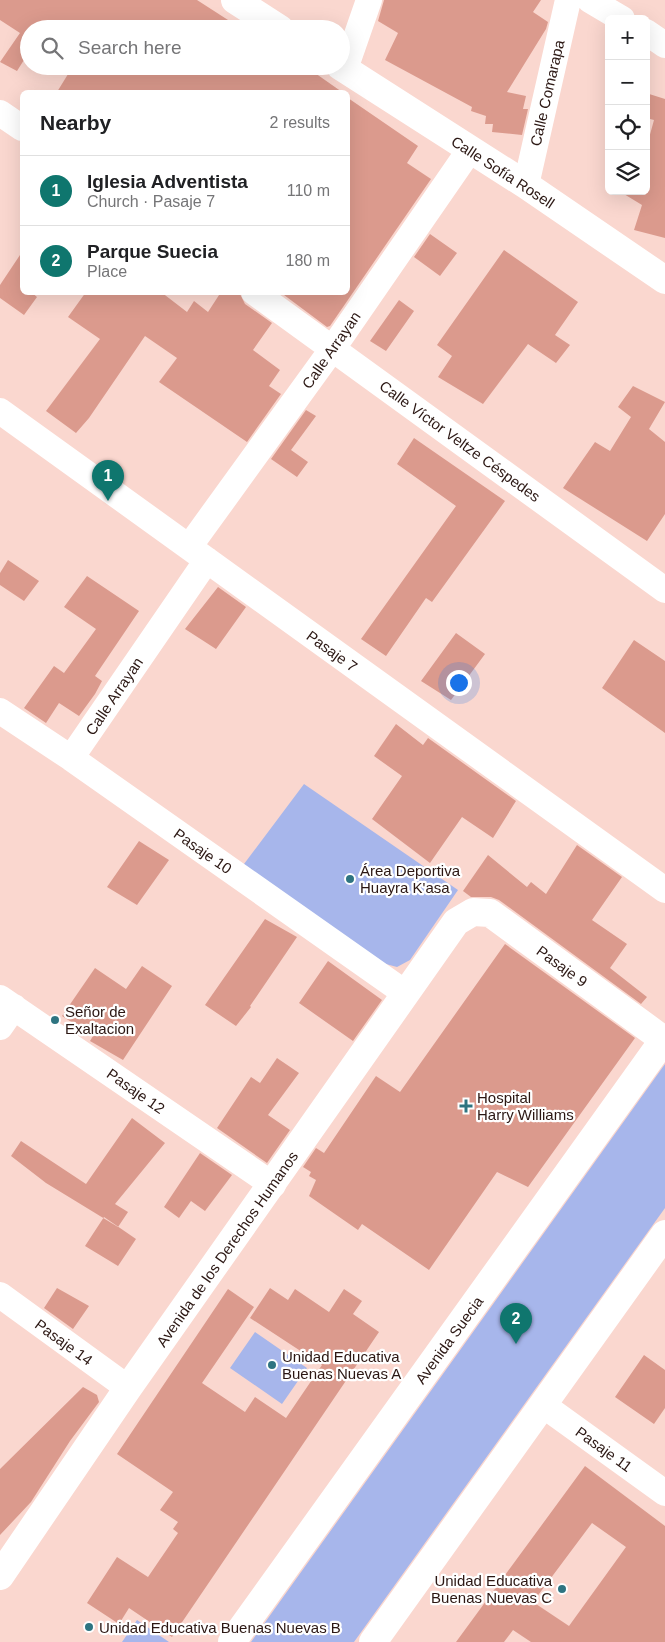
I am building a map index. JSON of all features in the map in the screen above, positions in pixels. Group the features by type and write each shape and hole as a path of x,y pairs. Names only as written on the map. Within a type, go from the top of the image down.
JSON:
{"street":[{"path":"235,0 266,20"},
{"path":"350,48 369,0"},
{"name":"Calle Comarapa","path":"526,186 568,0"},
{"path":"590,0 615,15"},
{"path":"617,0 631,15"},
{"name":"Calle Sofía Rosell","path":"350,73 526,186 665,280"},
{"path":"0,113 20,127"},
{"name":"Calle Arrayan","path":"71,758 198,554 333,348 469,151"},
{"name":"Calle Víctor Veltze Céspedes","path":"258,295 665,590"},
{"name":"Pasaje 7","path":"0,411 665,890"},
{"name":"Pasaje 10","path":"0,711 71,758 406,993"},
{"name":"Pasaje 9","path":"456,922 473,912 490,913 664,1039"},
{"name":"Avenida de los Derechos Humanos","path":"2,1569 456,922"},
{"name":"Pasaje 12","path":"5,1011 273,1185"},
{"name":"Avenida Suecia","path":"232,1642 664,1039"},
{"path":"373,1642 665,1234"},
{"name":"Pasaje 14","path":"0,1295 128,1388"},
{"name":"Pasaje 11","path":"543,1405 665,1493"}],"shaded area":[{"name":"Área Deportiva Huayra K'asa","path":"304,784 458,890 410,960 397,967 382,963 241,868"},
{"path":"665,1064 665,1208 354,1642 251,1642"},
{"path":"255,1332 307,1368 282,1404 230,1368"},
{"path":"137,1620 169,1642 122,1642"}],"building":[{"path":"0,0 197,0 228,20 20,20 20,33 0,20"},
{"path":"384,0 541,0 533,12 548,22 546,29 507,92 526,96 523,109 528,109 522,135 492,132 493,124 485,124 486,116 471,111 472,107 385,60 398,33 378,21"},
{"path":"20,33 20,66 17,71 0,62"},
{"path":"67,75 318,75 339,90 58,90"},
{"path":"650,94 665,99 665,238 634,230 642,205 626,195 650,195 650,134 654,120 650,119"},
{"path":"350,99 418,146 407,163 431,179 330,326 327,327 284,295 350,295"},
{"path":"430,234 457,253 440,276 414,257"},
{"path":"504,250 578,302 555,335 570,345 556,363 528,344 483,404 438,377 452,356 437,345"},
{"path":"20,255 20,295 35,295 37,297 24,315 0,298 0,285"},
{"path":"84,295 165,295 187,312 194,301 208,312 219,295 240,295 245,304 272,323 253,350 280,370 269,386 281,394 247,442 159,382 177,358 145,336 89,418 76,433 46,411 100,339 68,317"},
{"path":"399,300 414,311 386,351 370,341"},
{"path":"633,386 665,402 649,429 665,442 665,514 647,541 563,488 595,442 610,451 631,417 618,407"},
{"path":"306,410 316,416 291,450 308,462 297,477 271,459"},
{"path":"414,438 505,501 432,602 426,598 386,656 361,639 456,506 397,464"},
{"path":"8,560 39,581 24,601 0,585 0,573"},
{"path":"87,576 139,611 95,676 102,681 79,716 59,703 46,723 24,708 54,666 64,673 96,629 64,607"},
{"path":"218,587 246,607 216,649 185,629"},
{"path":"456,633 485,654 451,700 421,681"},
{"path":"634,640 665,661 665,733 602,688"},
{"path":"396,724 423,745 428,738 516,801 493,838 462,817 430,863 372,819 402,776 374,756"},
{"path":"139,841 169,860 137,905 107,887"},
{"path":"577,845 622,877 592,920 627,944 610,968 647,997 641,1004 499,900 491,897 471,897 463,891 488,855 527,887 531,882 546,894"},
{"path":"265,919 297,937 251,1007 236,1026 205,1005"},
{"name":"Hospital Harry Williams","path":"505,944 635,1038 528,1187 497,1172 429,1270 362,1224 358,1230 309,1196 316,1180 309,1176 311,1172 303,1167 316,1148 324,1153 376,1076 400,1092"},
{"path":"328,961 382,1000 353,1041 299,1003"},
{"path":"142,966 172,986 123,1060 90,1041 93,1036 62,1016 95,968 126,989"},
{"path":"277,1058 299,1073 268,1115 290,1130 267,1163 217,1128 251,1077 260,1083"},
{"path":"132,1118 165,1143 115,1204 128,1212 118,1227 46,1183 11,1156 21,1141 86,1184"},
{"path":"200,1153 232,1175 205,1211 191,1201 179,1218 164,1207"},
{"path":"104,1217 136,1239 118,1266 85,1246"},
{"path":"57,1288 89,1306 73,1329 44,1308"},
{"path":"270,1288 288,1300 295,1289 329,1312 344,1289 362,1301 353,1314 379,1332 172,1637 129,1608 119,1624 87,1603 117,1557 148,1577 178,1533 173,1529 178,1522 160,1510 173,1492 117,1454 228,1289 254,1307 202,1383 245,1412 255,1397 286,1418 322,1365 250,1318"},
{"path":"644,1355 665,1370 665,1408 654,1424 615,1397"},
{"path":"83,1387 97,1395 99,1402 70,1441 31,1502 0,1535 0,1469"},
{"path":"585,1466 665,1526 665,1642 531,1642 513,1630 504,1642 456,1642","holes":["592,1523 626,1547 569,1626 533,1602"]}],"place":[{"name":"Iglesia Adventista","path":"108,501"},
{"name":"Área Deportiva Huayra K'asa","path":"350,879"},
{"name":"Señor de Exaltacion","path":"55,1020"},
{"name":"Hospital Harry Williams","path":"466,1106"},
{"name":"Parque Suecia","path":"516,1344"},
{"name":"Unidad Educativa Buenas Nuevas A","path":"272,1365"},
{"name":"Unidad Educativa Buenas Nuevas C","path":"562,1589"},
{"name":"Unidad Educativa Buenas Nuevas B","path":"89,1627"}]}
